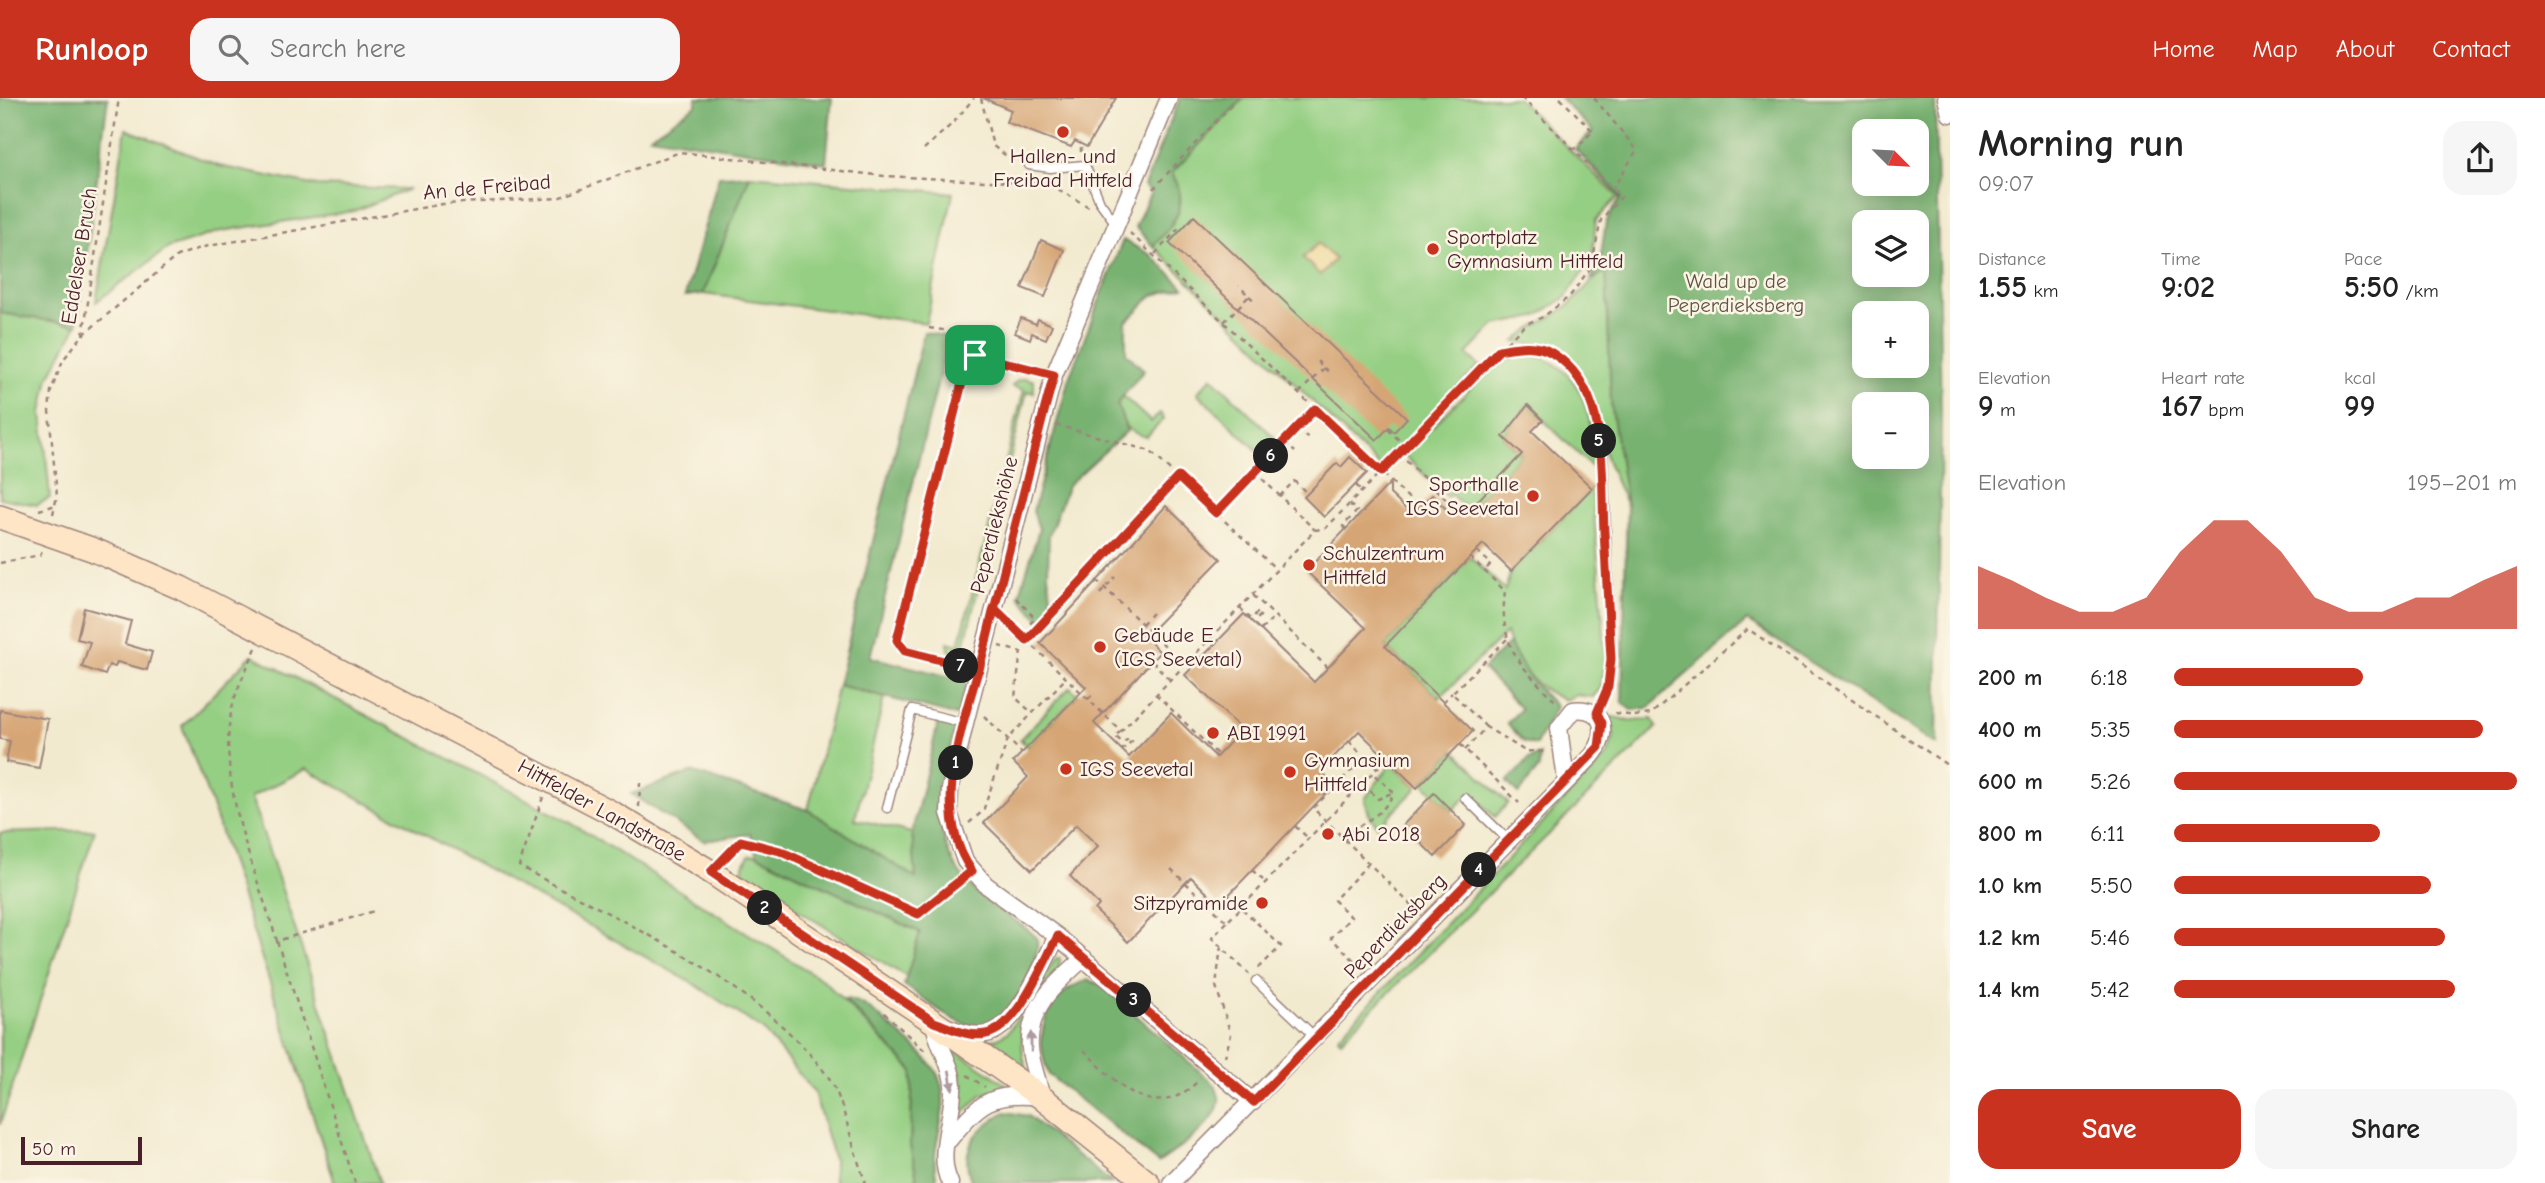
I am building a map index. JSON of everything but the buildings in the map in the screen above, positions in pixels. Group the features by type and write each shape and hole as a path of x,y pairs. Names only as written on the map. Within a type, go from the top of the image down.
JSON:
{"main road":[{"name":"Hittfelder Landstraße","path":"0,517 50,545"},
{"name":"Hittfelder Landstraße","path":"0,529 50,545 94,550 181,588 549,780 711,872 1041,1097 1148,1183"}],"street":[{"name":"Peperdiekshöhe","path":"1169,98 1054,375 950,789 953,833 972,871 1218,1063 1254,1102"},
{"path":"1947,98 1950,114"},
{"path":"1566,780 1559,744 1559,729 1563,720 1573,710 1597,713"},
{"name":"Peperdieksberg","path":"1254,1102 1599,747 1602,723 1597,713"},
{"path":"950,1183 944,1159 954,1102 953,1081 936,1040 934,1022 965,1033 986,1035 1002,1027 1016,1013 1058,936"},
{"path":"947,1142 968,1117 995,1097 1013,1093 1041,1097 1030,1047 1031,1021 1049,991 1084,958"},
{"path":"1171,1183 1254,1102"}],"lane":[{"path":"1029,165 1050,168 1085,165 1100,202 1116,224"},
{"path":"979,670 905,651 897,640 967,363 975,355 1054,375"},
{"path":"1597,713 1608,687 1611,659 1603,456"},
{"path":"994,608 1024,637"},
{"path":"887,808 912,710 965,723"},
{"path":"1465,798 1508,840"},
{"path":"1256,981 1316,1038"}],"path":[{"name":"Eddelser Bruch","path":"50,545 57,496 49,411 51,391 63,360 83,335 119,98"},
{"path":"924,149 953,123 974,98"},
{"path":"981,98 993,146 1005,157"},
{"path":"1122,750 1132,741 1129,738 1123,743 1115,736 1315,530 1326,528 1526,324 1543,317 1570,296 1591,267 1601,220 1621,197 1522,98"},
{"path":"1560,98 1593,131 1575,149"},
{"path":"1594,98 1637,150 1613,188"},
{"path":"1153,189 1232,104"},
{"name":"An de Freibad","path":"83,335 177,256 204,247 443,204 558,198 680,152 884,176 1049,184 1116,224"},
{"path":"1155,254 1179,228 1181,230"},
{"path":"1132,235 1419,508"},
{"path":"1239,286 1256,302"},
{"path":"1224,322 1249,296"},
{"path":"929,328 978,335 975,355"},
{"path":"1499,350 1536,347 1552,353 1573,372 1586,392 1603,456"},
{"path":"1314,358 1330,373"},
{"path":"1298,393 1324,368"},
{"path":"1216,513 1315,409"},
{"path":"1053,424 1150,451 1277,570"},
{"path":"1298,428 1308,438"},
{"path":"1388,429 1406,447"},
{"path":"1284,442 1295,452"},
{"path":"1399,454 1457,510"},
{"path":"1255,472 1315,530"},
{"path":"1024,637 1089,573 1178,477"},
{"path":"1280,496 1294,481 1307,493"},
{"path":"1356,485 1362,491"},
{"path":"1346,529 1343,526 1357,511 1349,504"},
{"path":"0,563 40,555 50,545"},
{"path":"1477,551 1490,564 1484,571"},
{"path":"1470,557 1505,591 1507,639 1530,679 1560,706"},
{"path":"1089,573 1185,665"},
{"path":"1101,594 1115,578"},
{"path":"1253,595 1328,668"},
{"path":"1016,598 1035,618 1024,637 1020,652 1015,697 1032,713"},
{"path":"1240,608 1251,619 1258,612 1261,615 1253,623"},
{"path":"1142,624 1152,613"},
{"path":"1261,630 1275,616"},
{"path":"1597,713 1651,714 1748,629 1950,766"},
{"path":"1024,637 1121,731"},
{"path":"1443,702 1507,639"},
{"path":"257,645 233,704 229,739 235,803 355,1183"},
{"path":"1004,648 1020,652"},
{"path":"1152,661 1170,680"},
{"path":"953,833 983,811 1008,739 1066,678"},
{"path":"1452,692 1486,727 1525,751 1549,752"},
{"path":"1088,699 1093,694"},
{"path":"1156,694 1218,755"},
{"path":"985,716 1022,753"},
{"path":"1465,750 1486,727"},
{"path":"1349,741 1377,768"},
{"path":"1460,744 1519,803"},
{"path":"1228,895 1241,907 1280,946 1251,976 1212,938 1241,907 1265,882 1387,759"},
{"path":"1367,760 1359,763 1313,808 1415,909"},
{"path":"1372,773 1394,792"},
{"path":"549,780 519,866 713,973 774,1015 831,1080 866,1183"},
{"path":"1362,783 1378,799 1394,792"},
{"path":"1344,839 1354,827 1377,817 1387,807 1394,792"},
{"path":"1295,826 1308,839"},
{"path":"711,872 741,841 780,851 918,914 972,871"},
{"path":"1369,863 1334,900 1351,917 1331,938 1373,979"},
{"path":"1171,869 1227,922"},
{"path":"1252,870 1265,882"},
{"path":"277,941 374,911"},
{"path":"1084,1050 1131,1094 1150,1101 1177,1097 1189,1091 1228,1052 1231,1035 1216,986 1221,946"},
{"path":"874,1005 931,1057"},
{"path":"958,1068 991,1091"}],"green space":[{"path":"0,98 108,98 77,325 0,313"},
{"path":"696,98 832,98 826,163 650,136 696,105"},
{"path":"1180,98 1244,98 1172,173 1180,194 1178,212 1153,246 1135,227 1151,192 1144,186"},
{"name":"Sportplatz Gymnasium Hittfeld","path":"1244,98 1517,98 1618,197 1596,220 1592,259 1566,297 1536,317 1495,325 1467,354 1479,366 1380,467 1153,246 1174,221 1178,212 1180,194 1171,173"},
{"name":"Wald up de Peperdieksberg","path":"1560,98 1935,98 1941,412 1937,745 1747,621 1648,708 1632,710 1622,702 1627,506 1611,404 1606,272 1591,279 1601,255 1606,222 1621,197 1575,149 1593,131"},
{"path":"126,129 219,166 317,186 409,189 354,211 221,231 168,248 96,302"},
{"path":"750,175 953,193 926,323 703,294"},
{"path":"750,175 703,294 685,296 719,176"},
{"path":"1123,240 1151,255 1184,287 1153,295 1126,322 1126,353 1144,370 1117,404 1127,431 1068,485 1049,535 1048,575 1053,610 1042,622 1019,597 1039,529 1033,511 1069,378"},
{"path":"1606,271 1627,506 1608,462 1587,390 1579,375 1569,362 1555,352 1537,345 1515,342 1565,308 1594,279"},
{"path":"0,313 77,325 49,377 42,412 50,498 37,505 0,498"},
{"path":"924,332 949,337 870,657 967,681 958,716 838,685"},
{"path":"1528,353 1548,360 1563,370 1575,383 1588,415 1596,471 1528,405 1503,437 1522,454 1468,511 1451,494 1447,497 1404,455 1496,363"},
{"path":"1212,377 1275,438 1260,453 1197,393"},
{"path":"1026,378 1034,381 1034,393 1027,391 964,646 970,648 963,658 949,650 948,642 959,645 1024,390 1012,386 1018,380"},
{"path":"1123,396 1151,422 1160,413 1164,419 1146,437 1133,432 1123,422 1117,404"},
{"path":"1592,488 1606,660 1601,688 1593,697 1577,695 1564,700 1544,689 1520,665 1506,633 1439,698 1385,646 1470,557 1505,590 1511,571"},
{"path":"1509,643 1530,679 1556,707 1536,745 1524,742 1507,723 1521,709 1483,669"},
{"path":"252,655 571,823 824,981 913,1071 910,1145 918,1183 834,1183 834,1160 814,1092 763,1030 696,985 306,769 251,797 380,1183 335,1183 214,811 182,726"},
{"path":"838,685 884,698 855,819 912,833 917,879 808,810"},
{"path":"1070,687 1078,695 1028,747 1020,739"},
{"path":"1607,716 1632,721 1652,719 1657,727 1341,1040 1338,1037 1608,754 1614,737"},
{"path":"938,723 955,728 941,799 944,841 952,861 966,881 985,900 1037,938 1035,960 1030,974 1006,1013 992,1023 978,1026 964,1024 904,985 920,932 757,855 750,834 704,841 631,794 692,772 808,810 916,878 912,833"},
{"path":"1454,750 1508,803 1495,817 1470,793 1452,811 1423,783"},
{"path":"1540,755 1539,768 1518,794 1507,782 1529,759"},
{"path":"1391,763 1417,788 1378,827 1369,814 1365,799"},
{"path":"95,830 0,1125 0,833"},
{"path":"749,855 757,855 921,933 907,977 744,877 742,869"},
{"path":"1056,958 1060,958 1058,968 1034,1002 1025,1024 1022,1046 1027,1071 983,1041 996,1039 1008,1032"},
{"path":"1088,980 1102,985 1215,1085 1219,1101 1211,1118 1194,1136 1158,1163 1049,1075 1042,1046 1046,1018 1061,995"},
{"path":"844,999 857,1002 873,1012 918,1050 937,1073 943,1094 935,1157 938,1183 918,1183 910,1145 913,1071"},
{"path":"948,1045 1007,1085 981,1095 958,1119 963,1085"},
{"path":"1005,1112 1028,1116 1112,1183 972,1183 967,1160 973,1141 986,1125"}],"sand":[{"path":"1318,243 1335,259 1320,275 1303,258"}],"place":[{"name":"Hallen- und Freibad Hittfeld","path":"1063,132"},
{"name":"Sportplatz Gymnasium Hittfeld","path":"1433,249"},
{"name":"Sporthalle IGS Seevetal","path":"1533,496"},
{"name":"Schulzentrum Hittfeld","path":"1309,565"},
{"name":"Gebäude E (IGS Seevetal)","path":"1100,647"},
{"name":"ABI 1991","path":"1213,733"},
{"name":"IGS Seevetal","path":"1066,769"},
{"name":"Gymnasium Hittfeld","path":"1290,772"},
{"name":"Abi 2018","path":"1328,834"},
{"name":"Sitzpyramide","path":"1262,903"}],"route":[{"path":"975,355 967,363 897,640 905,651 979,670 994,608 1027,640 1178,477 1216,513 1315,409 1381,472 1499,350 1522,346 1536,347 1552,353 1573,372 1586,392 1603,456 1602,489 1611,659 1608,687 1597,713 1602,723 1603,735 1599,747 1254,1102 1058,936 1016,1013 1002,1027 986,1035 965,1033 934,1022 711,872 741,841 780,851 918,914 972,871 953,833 950,789 968,712 984,650 986,642 994,608 1054,375 975,355"}]}
